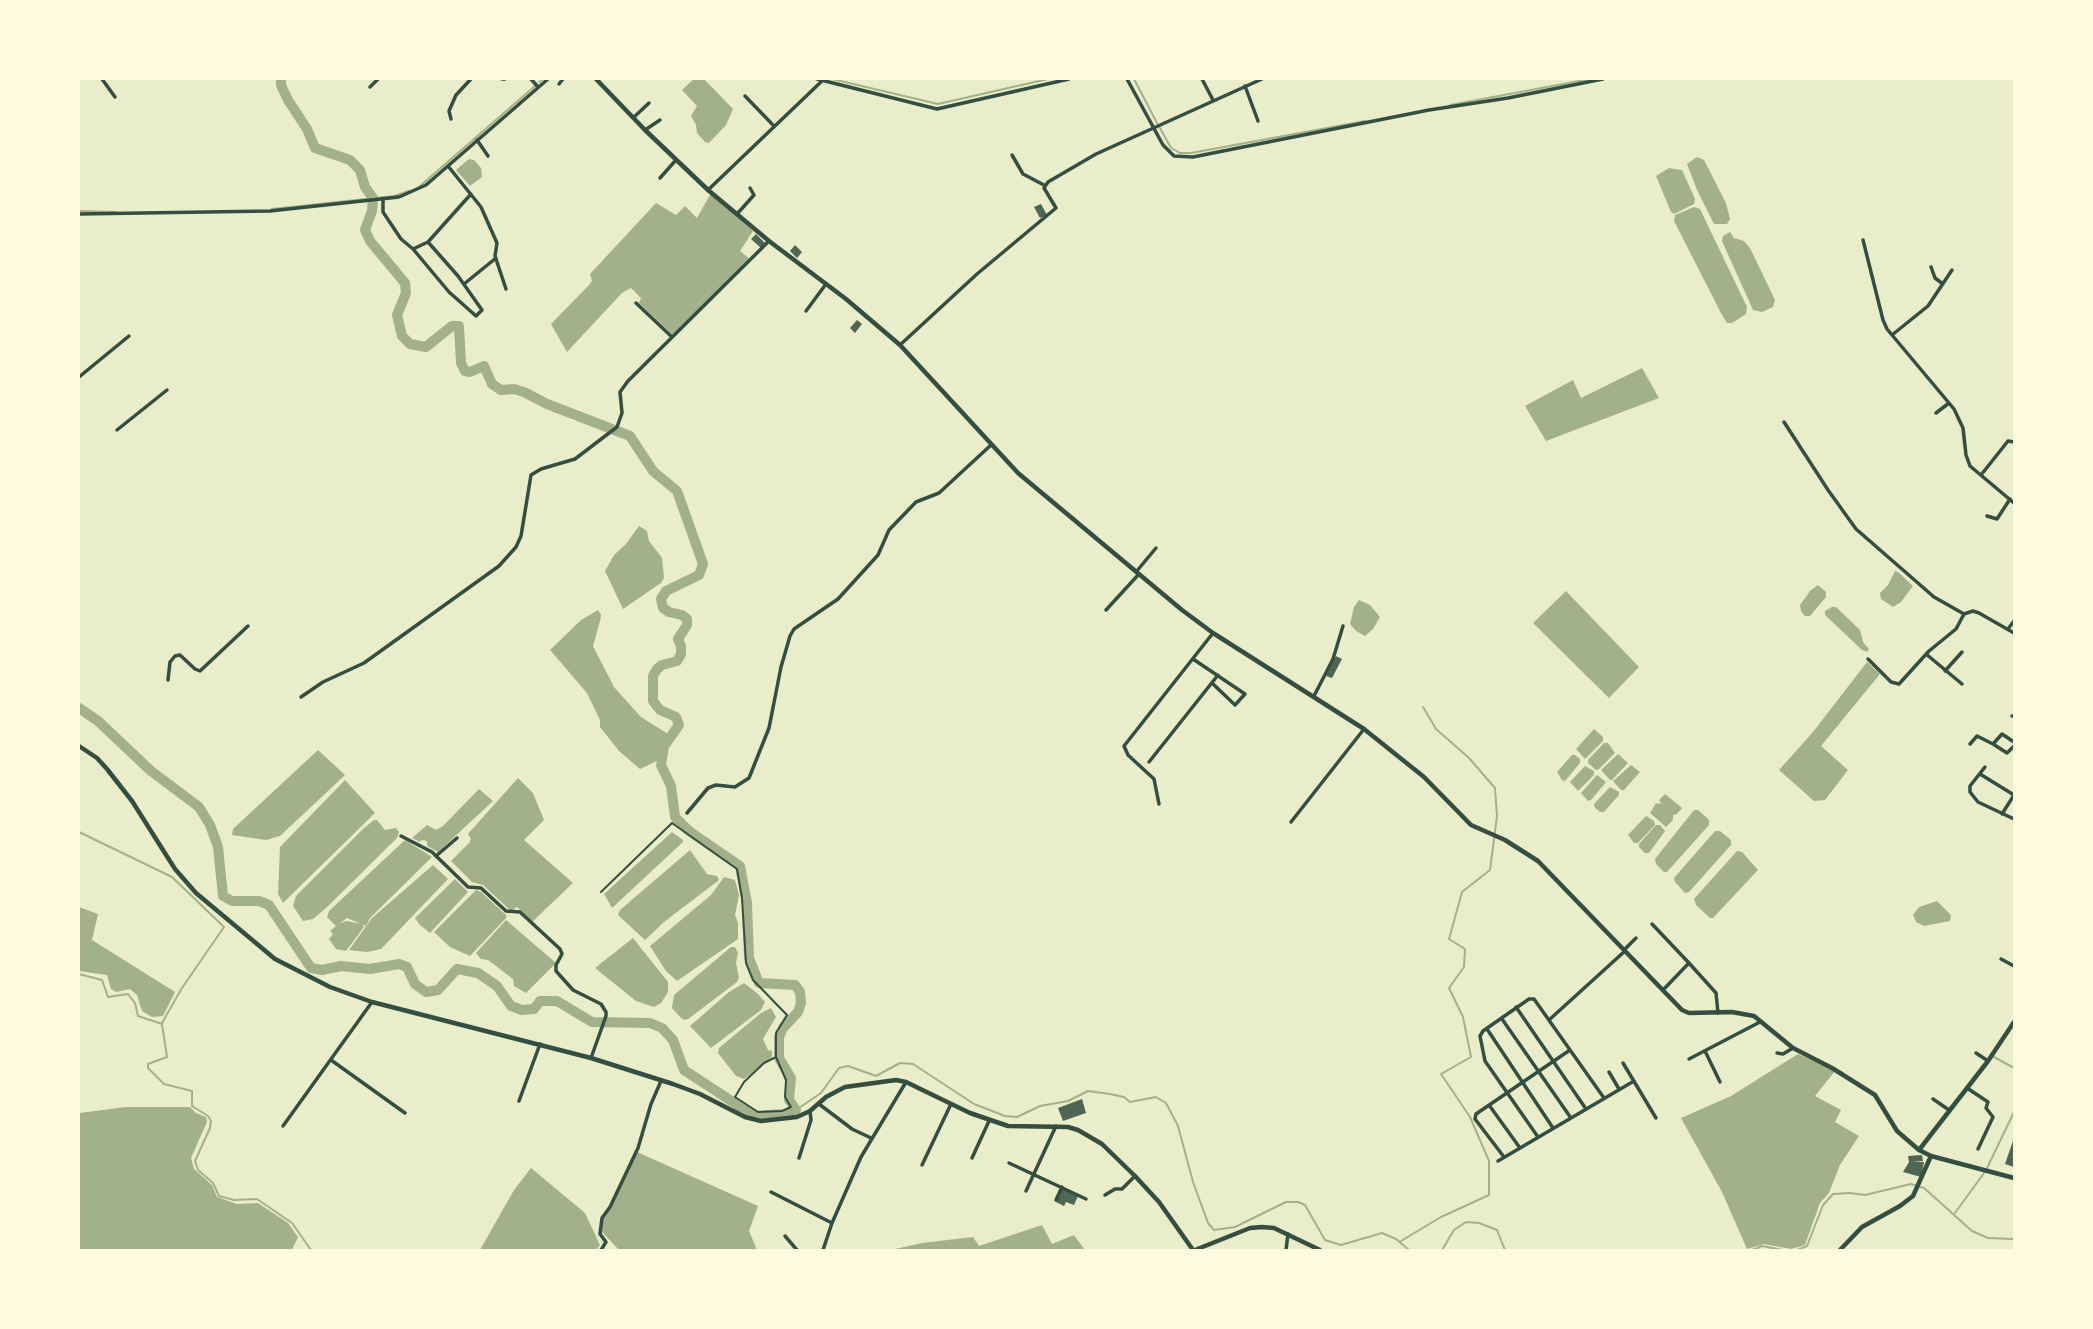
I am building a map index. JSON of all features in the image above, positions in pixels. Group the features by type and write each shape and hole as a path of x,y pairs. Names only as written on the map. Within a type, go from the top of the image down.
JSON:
{"street":[{"path":"102,79 116,97"},
{"path":"370,87 378,79"},
{"path":"451,119 449,111 456,95 471,79"},
{"path":"531,79 538,87"},
{"path":"79,214 270,211 376,201 414,192 426,185 548,79"},
{"path":"559,83 563,79"},
{"path":"596,79 708,190 900,345 1018,473 1213,633 1364,729 1424,777 1471,825 1538,861 1685,1012 1746,1013 1762,1021 1793,1048 1875,1095 1897,1131 1919,1150 1931,1156 2014,1178"},
{"path":"817,79 937,108 1069,79"},
{"path":"1127,79 1163,145 1174,156 1193,157 1429,110 1508,99 1604,79"},
{"path":"1202,79 1213,100"},
{"path":"1247,79 1258,121"},
{"path":"1044,185 1096,154 1262,79"},
{"path":"708,190 823,80"},
{"path":"746,96 774,126"},
{"path":"633,118 649,103"},
{"path":"645,130 660,120"},
{"path":"477,141 488,156"},
{"path":"900,345 977,274 1056,208 1044,185 1023,174 1012,155"},
{"path":"660,178 676,160"},
{"path":"448,166 481,207 497,243 496,258 506,289"},
{"path":"737,214 754,195 750,188"},
{"path":"413,249 428,242 471,194"},
{"path":"383,200 383,212 401,239 413,249 449,292 476,316 482,310 428,242"},
{"path":"1863,240 1883,320 1892,335 1960,419 1967,460 1980,475 2012,501 1997,519 1987,516"},
{"path":"301,697 323,682 364,663 499,566 522,536 531,475 541,469 575,459 610,434 617,427 622,413 621,388 769,241"},
{"path":"464,284 496,258"},
{"path":"1931,267 1935,278 1943,284"},
{"path":"1892,335 1928,306 1952,270"},
{"path":"806,312 827,284"},
{"path":"636,303 672,337"},
{"path":"79,377 129,336"},
{"path":"117,430 167,390"},
{"path":"1936,413 1949,403"},
{"path":"1784,422 1856,529 1934,597 1964,614 1976,612 2014,634"},
{"path":"1980,475 2008,441 2014,442"},
{"path":"687,813 708,788 716,785 735,788 749,778 769,728 781,667 794,629 838,599 878,555 889,530 916,502 922,497 939,493 991,445"},
{"path":"1106,610 1156,548"},
{"path":"1868,659 1895,685 1899,684 1926,654 1956,629 1964,614"},
{"path":"2008,629 2014,621"},
{"path":"167,680 170,662 175,656 180,655 200,671 248,626"},
{"path":"1314,696 1333,659 1343,626"},
{"path":"1159,804 1154,779 1128,755 1124,746 1213,633"},
{"path":"1945,671 1962,652"},
{"path":"1926,654 1962,684"},
{"path":"1193,659 1245,694 1235,705 1212,683"},
{"path":"1149,762 1218,675"},
{"path":"1290,822 1331,774 1364,729"},
{"path":"1970,744 1978,736 2007,753 2014,744 2003,734 1993,744"},
{"path":"79,746 89,751 107,769 175,869 216,912 291,969 330,988 372,1002 591,1058 699,1094 745,1117 761,1121 783,1120 810,1111 826,1097 845,1087 896,1080 906,1082 989,1121 1021,1128 1056,1126 1078,1130 1102,1144 1135,1176 1159,1202 1194,1250 1250,1228 1274,1228 1320,1250"},
{"path":"1985,767 1970,786 1970,792 1978,802 2014,819"},
{"path":"1980,774 2014,795 2002,814"},
{"path":"401,836 423,846 468,887 481,888 506,911 518,911 562,952 556,971 573,990 605,1008 606,1016 591,1058"},
{"path":"436,856 457,838"},
{"path":"1652,924 1716,993 1718,1013"},
{"path":"1549,1020 1636,938"},
{"path":"2001,959 2014,966"},
{"path":"1662,990 1689,963"},
{"path":"1538,1137 1485,1061 1482,1052 1480,1036 1516,1007 1533,998 1604,1098"},
{"path":"283,1126 372,1002"},
{"path":"1516,1007 1586,1108"},
{"path":"1501,1018 1571,1118"},
{"path":"1689,1059 1762,1021"},
{"path":"1919,1150 1988,1061 2014,1022"},
{"path":"1487,1029 1553,1128"},
{"path":"519,1101 540,1043"},
{"path":"1777,1052 1784,1053 1793,1048"},
{"path":"1504,1157 1474,1117 1570,1050"},
{"path":"1705,1051 1720,1082"},
{"path":"1976,1053 1988,1061"},
{"path":"331,1060 405,1113"},
{"path":"1623,1063 1656,1118"},
{"path":"1609,1072 1619,1089"},
{"path":"601,1250 606,1242 599,1227 638,1148 661,1080"},
{"path":"1498,1161 1634,1081"},
{"path":"823,1250 832,1223 871,1138 906,1082"},
{"path":"1967,1088 1988,1102 1986,1108 1993,1117 1978,1149"},
{"path":"1933,1099 1950,1110"},
{"path":"819,1104 852,1129 871,1138"},
{"path":"922,1165 951,1104"},
{"path":"1489,1105 1520,1148"},
{"path":"799,1158 811,1120 810,1111"},
{"path":"972,1158 989,1121"},
{"path":"1026,1191 1056,1126"},
{"path":"1840,1250 1862,1227 1900,1206 1916,1191 1931,1156"},
{"path":"1009,1163 1086,1199"},
{"path":"1105,1195 1115,1189 1122,1189 1135,1176"},
{"path":"1056,1200 1062,1187"},
{"path":"771,1192 832,1223"},
{"path":"1286,1250 1288,1234"},
{"path":"785,1236 797,1250"}],"path":[{"path":"601,892 672,822 737,869 742,898 746,963 753,980 787,1015 776,1033 776,1057 786,1080 785,1097 791,1107 782,1111 758,1112 734,1097 744,1082 764,1063 776,1057"}],"shaded area":[{"path":"694,79 704,79 733,109 726,125 709,143 697,133 691,116 697,106 682,90"},
{"path":"1697,157 1704,160 1726,203 1730,219 1727,224 1714,224 1697,190 1687,164"},
{"path":"469,159 474,160 481,168 482,177 470,186 456,170"},
{"path":"1669,168 1682,170 1695,199 1694,204 1674,214 1656,176"},
{"path":"711,193 753,231 740,251 750,259 673,335 639,303 641,298 631,288 622,293 567,352 551,324 589,285 592,281 590,274 656,203 676,215 685,206 697,218"},
{"path":"1694,207 1700,209 1747,307 1746,314 1732,323 1727,323 1721,313 1674,221 1675,215"},
{"path":"1730,232 1734,238 1744,241 1750,248 1775,300 1773,307 1762,312 1753,310 1722,241 1723,236"},
{"path":"1642,368 1659,398 1546,441 1525,406 1573,380 1581,398"},
{"path":"639,526 647,531 649,541 662,558 664,578 661,583 623,609 605,571 614,555"},
{"path":"1895,571 1913,586 1901,602 1893,607 1881,599 1880,593 1888,585"},
{"path":"1818,585 1826,592 1826,597 1810,616 1805,616 1800,605"},
{"path":"1566,591 1639,667 1609,698 1533,623"},
{"path":"1359,600 1370,605 1380,617 1365,636 1350,624 1354,607"},
{"path":"1836,607 1860,630 1863,642 1869,649 1867,652 1825,615 1825,611"},
{"path":"598,610 601,615 593,646 614,687 641,717 668,734 657,761 640,769 619,751 600,727 600,720 587,693 550,650 581,620"},
{"path":"1867,662 1880,674 1821,746 1848,770 1825,800 1814,801 1779,770 1813,732"},
{"path":"1594,729 1603,737 1603,741 1585,759 1576,749"},
{"path":"1604,743 1608,743 1615,753 1596,770 1588,760"},
{"path":"318,750 345,775 280,836 266,840 232,835 233,829"},
{"path":"1618,754 1628,763 1610,780 1601,770"},
{"path":"1572,755 1580,759 1580,763 1565,781 1562,780 1557,772"},
{"path":"1631,765 1640,772 1621,790 1613,781"},
{"path":"1585,766 1594,771 1594,775 1578,791 1570,782"},
{"path":"1597,775 1606,782 1588,801 1581,793"},
{"path":"518,778 533,793 544,820 524,840 573,883 532,922 517,907 511,911 483,885 472,882 451,861 469,843 471,839 468,834"},
{"path":"345,780 375,813 283,903 278,894 280,847"},
{"path":"1610,787 1619,792 1619,795 1604,812 1600,812 1594,804"},
{"path":"479,789 493,801 438,852 427,846 427,841 420,842 412,838 427,825 436,830 443,826"},
{"path":"1665,794 1682,808 1673,815 1673,820 1666,827 1650,813 1656,803 1661,804 1659,800"},
{"path":"1694,810 1698,810 1709,820 1709,825 1667,872 1664,872 1655,859"},
{"path":"1646,816 1654,821 1655,825 1638,843 1634,843 1628,835"},
{"path":"377,820 385,830 396,828 399,832 397,838 325,909 313,919 303,921 293,906 296,896 363,829"},
{"path":"1656,825 1660,825 1665,831 1649,853 1645,853 1639,844"},
{"path":"1715,831 1720,831 1731,840 1731,845 1689,892 1685,893 1674,878"},
{"path":"672,832 683,842 612,908 604,894"},
{"path":"405,840 432,857 370,918 366,926 362,924 364,927 346,951 336,949 329,939 333,934 330,931 336,926 327,917 329,911","holes":["347,918 361,924 346,921 339,924"]},
{"path":"690,850 707,874 717,876 719,880 645,940 618,915 620,910"},
{"path":"1737,851 1742,852 1758,870 1713,918 1710,918 1696,905 1694,899"},
{"path":"433,865 448,879 381,949 367,952 349,950 372,918"},
{"path":"724,877 735,880 739,895 735,915 738,939 677,981 666,971 650,946 711,895"},
{"path":"455,879 468,892 430,933 415,918"},
{"path":"476,890 506,915 506,918 470,956 450,947 434,932"},
{"path":"1937,901 1951,915 1950,921 1924,926 1916,922 1913,915 1919,907"},
{"path":"79,907 98,914 92,940 175,992 163,1016 152,1017 142,1011 137,995 130,989 116,992 111,989 107,975 79,971"},
{"path":"506,920 556,963 526,993 514,986 513,979 476,953"},
{"path":"633,938 668,982 668,992 661,1003 654,1007 636,1001 595,968"},
{"path":"731,947 735,947 738,953 737,982 688,1019 681,1018 672,1008 674,995"},
{"path":"744,983 765,1002 761,1010 711,1048 690,1026 729,992"},
{"path":"771,1008 776,1017 763,1039 768,1050 772,1051 772,1057 744,1079 736,1076 718,1053 719,1048 761,1013"},
{"path":"1798,1054 1835,1071 1815,1096 1841,1110 1835,1122 1859,1136 1840,1165 1829,1193 1820,1203 1805,1245 1791,1249 1764,1244 1747,1249 1722,1192 1681,1118 1731,1096"},
{"path":"126,1107 190,1107 206,1117 207,1122 191,1158 194,1169 212,1185 217,1197 237,1204 258,1203 288,1223 298,1237 292,1250 79,1250 79,1113"},
{"path":"637,1152 758,1206 749,1231 757,1250 619,1250 602,1232 603,1219"},
{"path":"531,1168 585,1213 600,1245 596,1250 480,1250 514,1190"},
{"path":"1042,1225 1052,1244 1074,1235 1085,1250 891,1250 973,1237 979,1246"}],"building":[{"path":"1041,204 1047,215 1040,218 1034,207"},
{"path":"756,234 765,243 761,248 751,239"},
{"path":"795,245 802,252 797,258 790,251"},
{"path":"857,320 862,324 855,333 850,328"},
{"path":"1336,656 1342,659 1332,678 1326,676"},
{"path":"1082,1099 1086,1113 1063,1121 1058,1108"},
{"path":"2014,1138 2014,1167 2005,1164"},
{"path":"1922,1155 1923,1161 1912,1162 1924,1162 1921,1177 1903,1172 1909,1162 1908,1156"},
{"path":"1062,1189 1078,1196 1074,1205 1066,1202 1064,1206 1056,1202"}],"waterway":[{"path":"79,708 98,721 151,771 199,807 210,825 218,847 223,896 232,901 259,901 269,905 311,968 322,970 341,966 370,969 399,964 407,967 415,984 426,992 438,990 457,969 478,973 497,986 511,1006 522,1010 534,1009 540,1001 557,1001 592,1022 650,1023 662,1028 673,1040 684,1070 742,1108 756,1116 785,1114 796,1110 789,1100 791,1078 779,1058 779,1037 783,1028 798,1012 800,992 795,985 759,983 749,958 747,903 740,866 689,831 675,817 671,786 661,765 664,746 679,725 676,717 660,710 653,701 653,676 662,665 677,661 681,654 678,639 687,625 687,619 682,615 663,608 661,599 666,591 699,575 703,564 677,491 653,471 630,436 547,404 524,392 514,389 501,390 492,384 484,366 470,372 465,371 461,363 459,326 452,326 426,347 410,344 402,336 397,315 406,293 405,283 370,241 365,230 372,211 373,198 365,187 360,170 350,160 315,148 307,129 288,100 281,79"},
{"path":"539,82 543,79"},
{"path":"832,79 938,104 1048,79"},
{"path":"1134,79 1157,123"},
{"path":"1450,105 1590,79"},
{"path":"420,186 535,86"},
{"path":"1160,128 1171,148 1180,153 1191,153 1365,121"},
{"path":"272,209 394,196 409,191"},
{"path":"79,211 116,212"},
{"path":"1401,1241 1441,1217 1489,1195 1489,1161 1470,1117 1441,1074 1471,1057 1463,1017 1449,988 1464,967 1465,949 1449,939 1462,892 1490,870 1497,816 1495,788 1469,758 1436,729 1423,707"},
{"path":"79,832 172,877 224,927 182,988 162,1023"},
{"path":"79,974 102,980 108,997 128,994 135,1003 138,1016 162,1024 167,1057 148,1064 148,1068 164,1084 192,1091 192,1106 211,1121 195,1161 198,1170 213,1183 219,1196 234,1200 257,1199 292,1223 311,1250"},
{"path":"1994,1057 2014,1068"},
{"path":"796,1110 821,1093 839,1068 848,1066 876,1076 900,1063 913,1064 974,1104 1005,1116 1017,1117 1040,1106 1068,1101 1088,1091 1124,1097 1130,1102 1156,1097 1166,1103 1178,1126 1193,1182 1208,1223 1214,1230 1235,1227 1286,1202 1298,1202 1305,1205 1325,1240 1341,1245 1382,1233 1396,1239 1409,1250"},
{"path":"1987,1168 2014,1112"},
{"path":"1955,1213 1984,1173"},
{"path":"1797,1250 1807,1246 1823,1205 1833,1194 1865,1195 1911,1184 1924,1188 1972,1231 1988,1238 2014,1239"},
{"path":"1442,1250 1454,1230 1466,1222 1479,1223 1497,1230 1505,1250"},
{"path":"1752,1250 1762,1246 1783,1250"}]}
